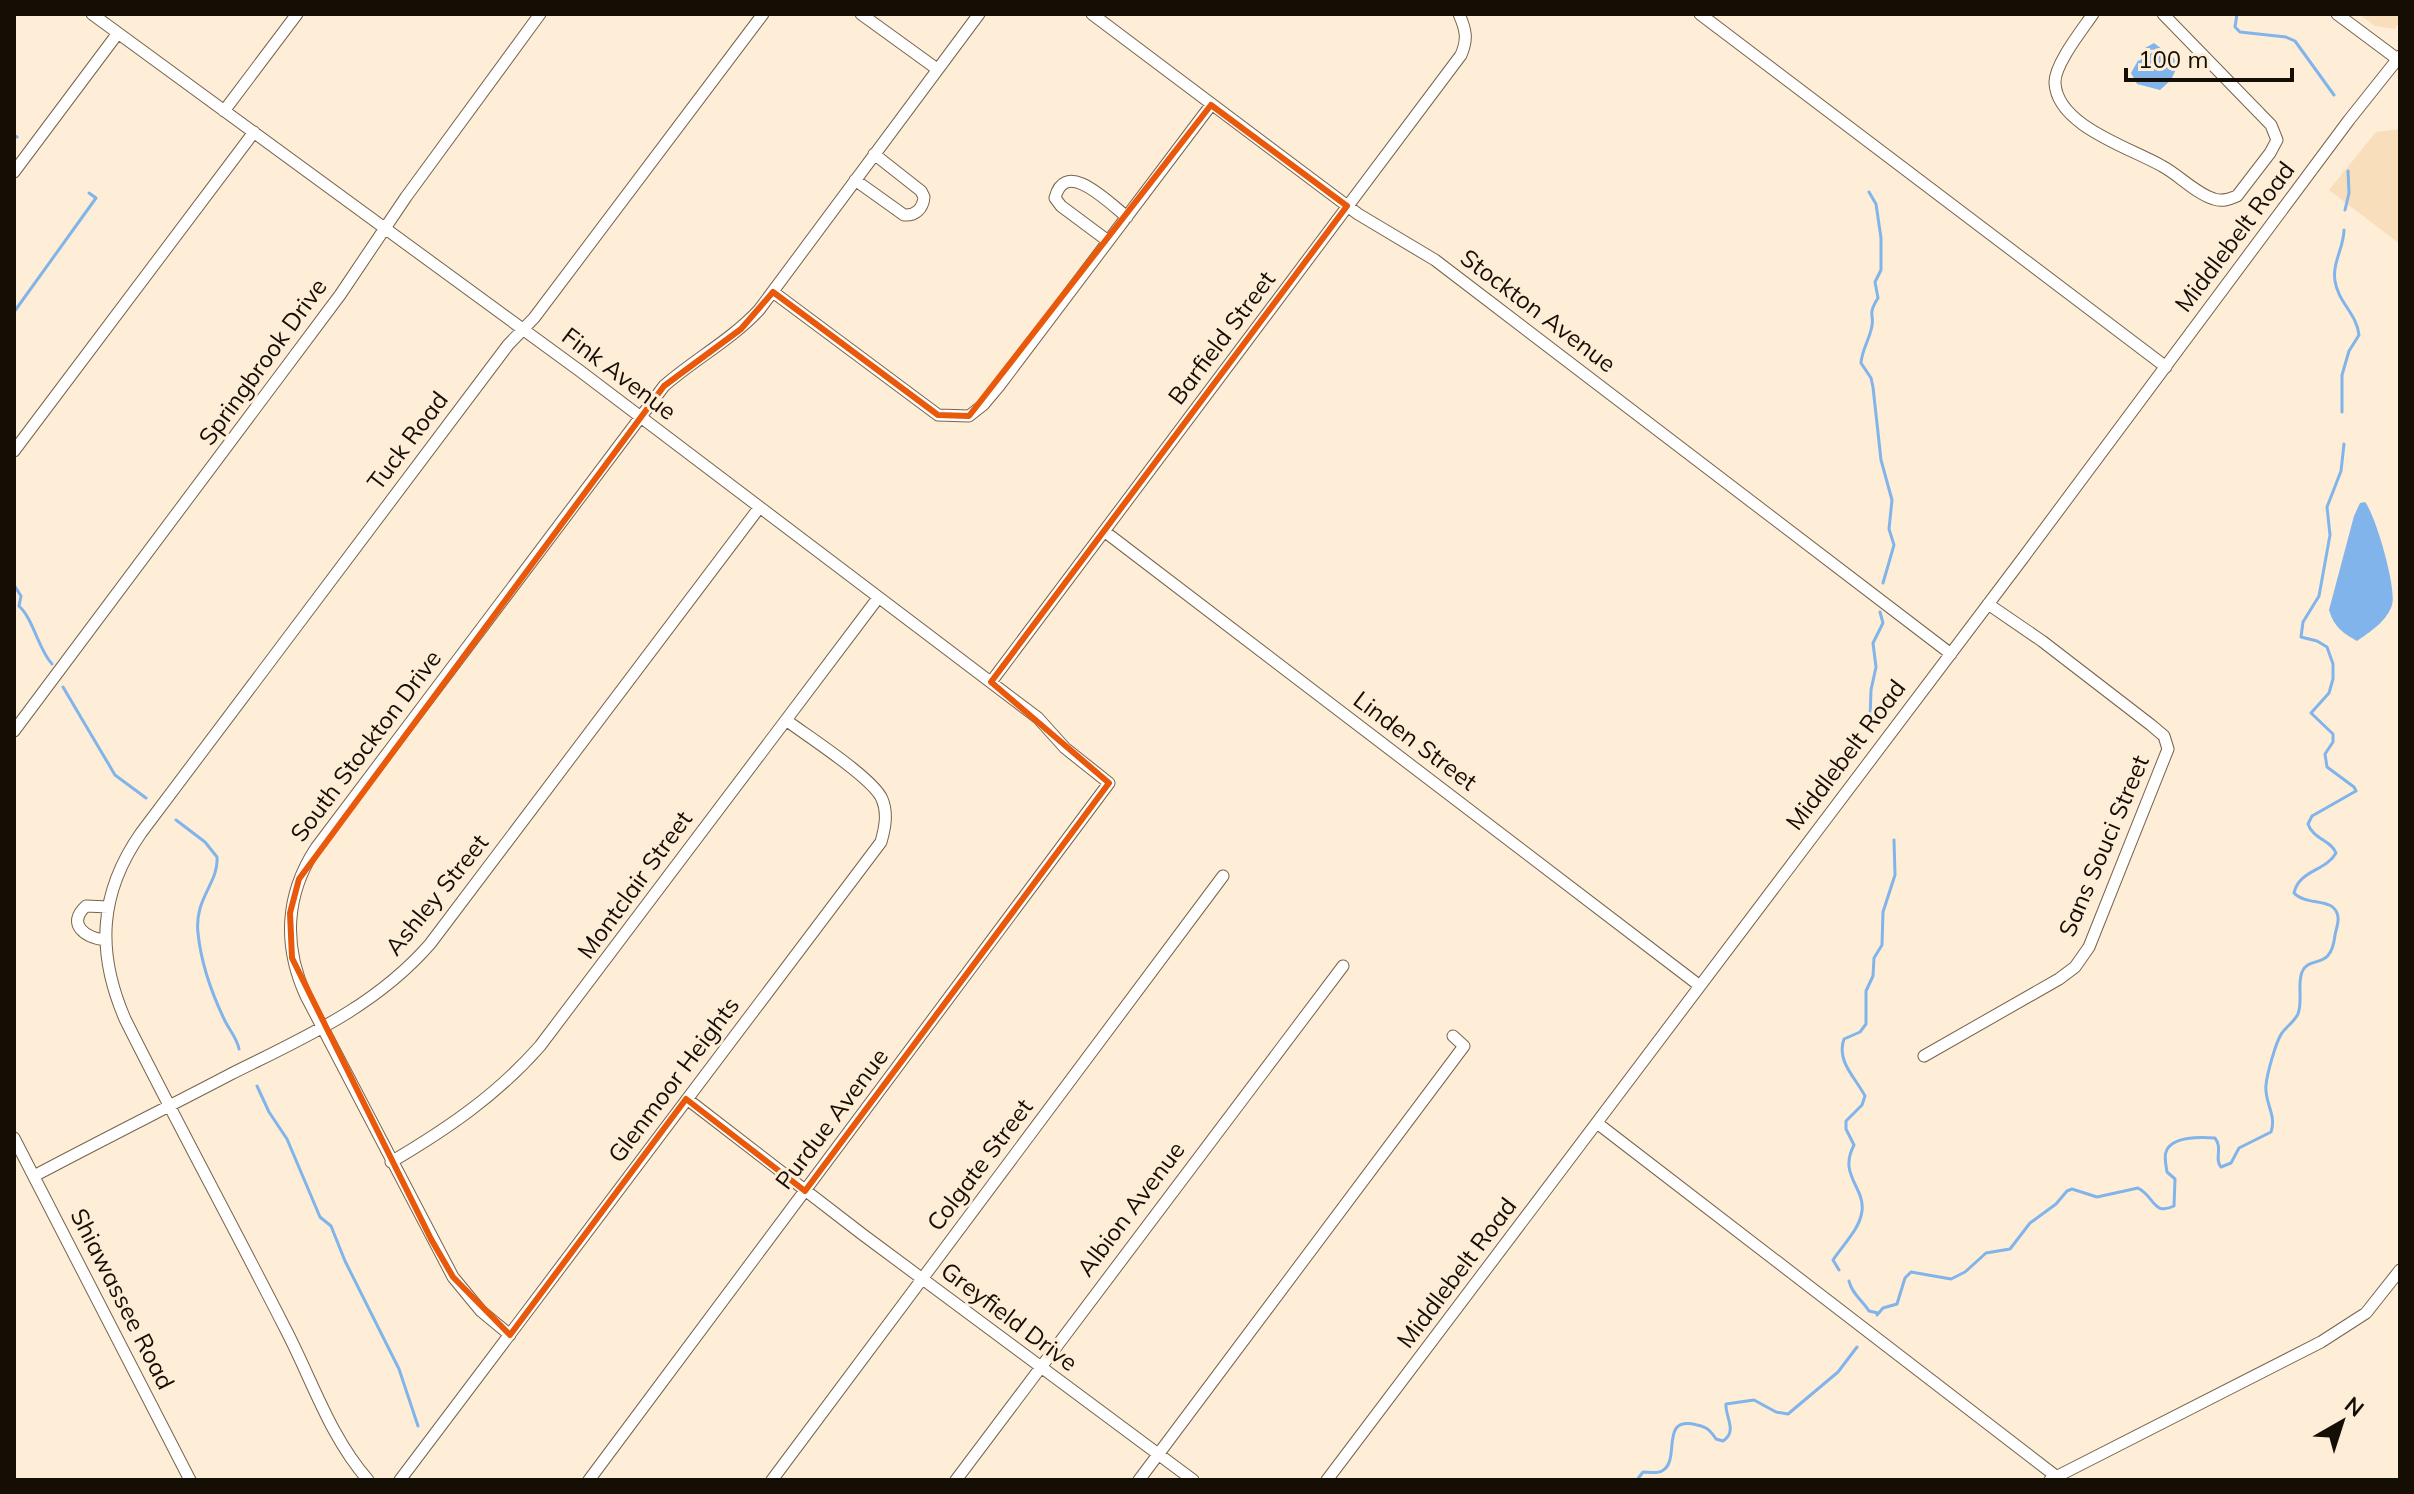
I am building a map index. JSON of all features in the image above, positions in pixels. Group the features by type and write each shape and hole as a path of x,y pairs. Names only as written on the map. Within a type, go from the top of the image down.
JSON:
{"street":[{"name":"Fink Avenue","path":"92,14 641,417 1038,718 1065,748 1109,783"},
{"path":"224,111 297,14"},
{"name":"Springbrook Drive","path":"14,731 256,409 540,14"},
{"name":"Tuck Road","path":"368,1480 342,1444 116,1000 110,982 106,940 108,907 115,879 141,833 508,345 524,330 763,14"},
{"path":"861,14 937,69"},
{"name":"South Stockton Drive","path":"510,1335 481,1311 453,1277 299,981 290,948 290,913 303,869 664,386 741,329 773,292 979,14"},
{"name":"Stockton Avenue","path":"1092,14 1347,206 1435,260 1951,654"},
{"name":"Barfield Street","path":"991,682 1461,55 1467,41 1459,14"},
{"path":"1700,14 2166,367"},
{"path":"2093,14 2055,72 2054,82 2063,107 2103,138 2160,164 2204,195 2220,200 2237,196 2277,140 2271,125 2163,14"},
{"path":"2337,14 2399,59"},
{"path":"14,172 118,33"},
{"name":"Middlebelt Road","path":"1327,1480 1951,654 2349,120 2399,59"},
{"path":"773,292 938,415 969,416 999,386 1211,105"},
{"path":"14,451 254,132"},
{"path":"855,180 904,215 914,214 920,209 924,197 921,191 874,154"},
{"path":"1108,241 1061,206 1055,198 1058,187 1072,179 1082,183 1127,217"},
{"name":"Ashley Street","path":"34,1176 323,1027 384,990 430,944 759,508"},
{"name":"Linden Street","path":"1104,531 1700,986"},
{"name":"Montclair Street","path":"391,1162 482,1104 521,1068 586,988 878,598"},
{"name":"Sans Souci Street","path":"1924,1056 2075,967 2089,947 2168,749 2164,736 2151,725 2042,641 1988,604"},
{"name":"Glenmoor Heights","path":"400,1480 881,842 886,809 881,795 869,782 786,720"},
{"name":"Purdue Avenue","path":"589,1480 1109,783"},
{"name":"Colgate Street","path":"772,1480 1223,876"},
{"path":"106,940 85,935 79,930 77,922 86,906 108,907"},
{"name":"Albion Avenue","path":"956,1480 1343,966"},
{"path":"1139,1480 1464,1046 1453,1036"},
{"name":"Greyfield Drive","path":"687,1099 805,1191 1193,1480"},
{"path":"1597,1123 2054,1478 2321,1342 2366,1313 2400,1270"},
{"name":"Shiawassee Road","path":"14,1138 190,1480"}],"highlighted area":[{"path":"1211,105 1347,206 991,682 1109,783 978,961 805,1191 686,1099 510,1335 453,1277 431,1239 292,958 290,913 299,879 664,386 741,329 773,292 938,415 969,416"}],"shaded area":[{"path":"2359,14 2400,14 2400,21 2395,29 2375,26"},
{"path":"2400,129 2400,244 2329,190 2376,132"}],"water":[{"path":"2154,43 2174,58 2177,67 2171,80 2160,90 2137,84 2131,73 2145,48"},
{"path":"2365,502 2375,522 2393,597 2392,605 2378,626 2357,641 2340,629 2329,610 2354,516 2360,503"}],"waterway":[{"path":"2237,14 2235,27 2240,32 2286,37 2295,41 2334,95"},
{"path":"2345,210 2349,193 2348,171"},
{"path":"1869,192 1876,204 1881,238 1881,270 1875,282 1878,298 1861,363 1871,378 1881,460 1892,500 1889,529 1894,545 1883,583"},
{"path":"14,312 96,198 89,193"},
{"path":"2342,412 2342,375 2349,351 2359,335 2335,281 2344,230"},
{"path":"1877,1315 1883,1308 1897,1304 1905,1278 1911,1272 1951,1279 1965,1272 1986,1253 2010,1249 2030,1223 2056,1204 2067,1191 2072,1189 2097,1197 2138,1188 2158,1207 2174,1206 2175,1179 2167,1172 2165,1156 2174,1143 2215,1138 2221,1167 2231,1163 2239,1148 2271,1132 2266,1085 2275,1050 2282,1033 2298,1014 2302,972 2329,954 2338,922 2332,906 2306,900 2294,893 2301,880 2326,864 2336,853 2308,824 2312,816 2356,791 2327,767 2325,754 2333,742 2333,734 2311,713 2329,693 2333,679 2333,664 2327,647 2301,637 2303,622 2319,596 2330,535 2327,507 2341,471 2344,444"},
{"path":"14,585 21,596 19,606 52,664"},
{"path":"1870,719 1876,667 1873,643 1883,623 1880,612"},
{"path":"63,687 115,775 146,798"},
{"path":"176,820 205,842 217,857 217,866 200,910 198,933 212,989 239,1049"},
{"path":"1839,1270 1833,1260 1854,1231 1862,1211 1860,1195 1850,1173 1850,1155 1854,1145 1846,1129 1846,1121 1862,1105 1865,1096 1844,1062 1842,1047 1844,1039 1860,1032 1866,1024 1866,991 1873,976 1874,958 1882,945 1883,912 1895,875 1894,840"},
{"path":"257,1086 287,1139 320,1217 331,1226 399,1369 418,1426"},
{"path":"1849,1281 1869,1311 1878,1313"},
{"path":"1637,1480 1643,1472 1660,1472 1668,1465 1678,1426 1700,1426 1723,1441 1730,1433 1726,1404 1754,1400 1776,1412 1788,1414 1838,1372 1857,1347"}]}
